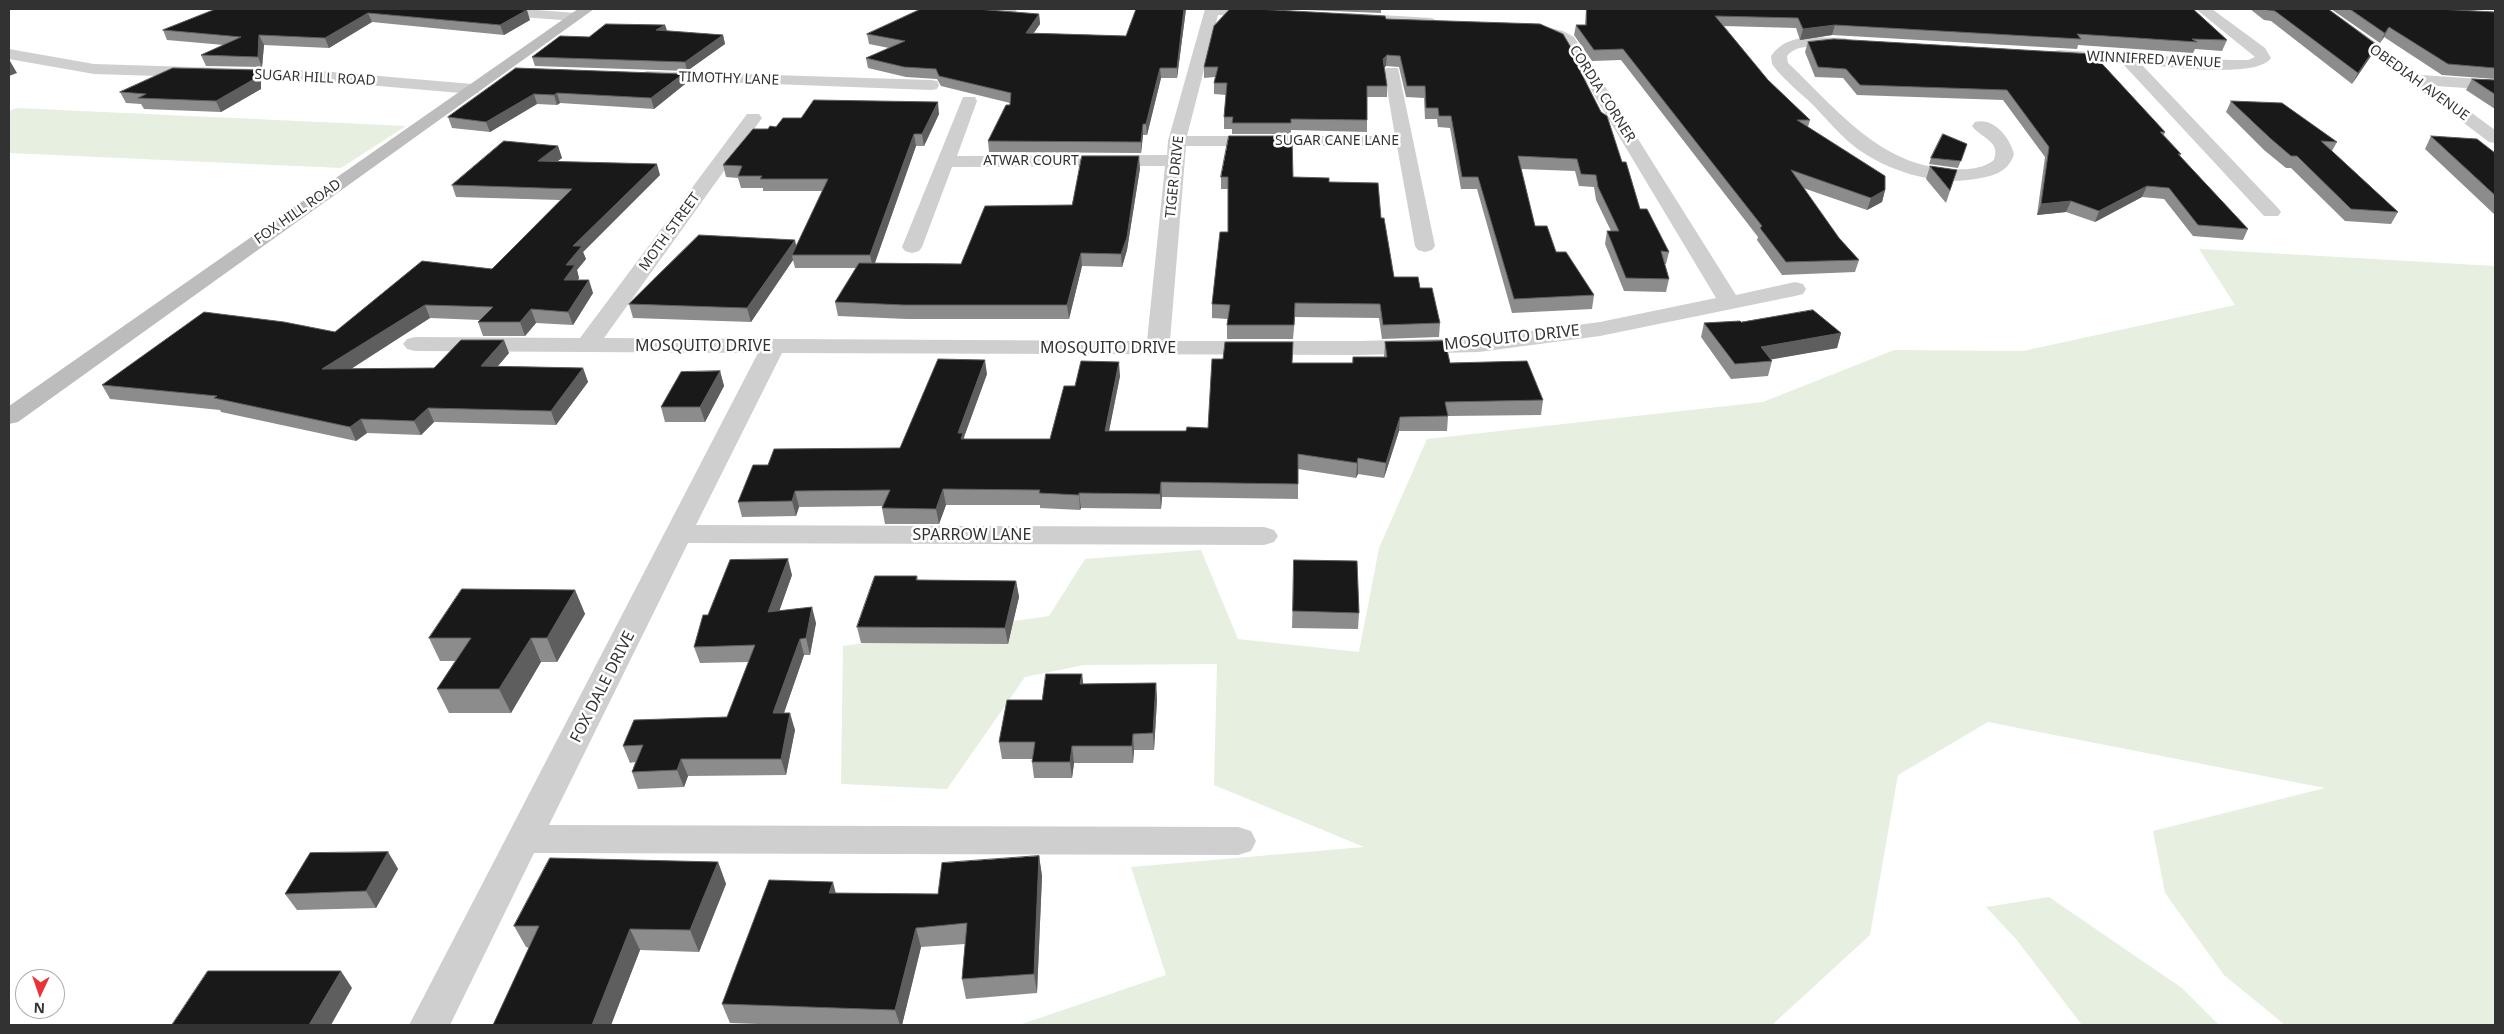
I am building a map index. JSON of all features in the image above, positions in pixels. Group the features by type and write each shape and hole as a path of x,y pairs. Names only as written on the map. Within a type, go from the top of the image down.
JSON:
{"main road":[{"name":"FOX HILL ROAD","path":"9,416 581,13"}],"street":[{"path":"466,9 581,13"},
{"path":"980,9 1010,12"},
{"path":"1212,9 1278,13"},
{"name":"TIGER DRIVE","path":"1158,348 1178,141 1212,9"},
{"name":"WINNIFRED AVENUE","path":"2039,54 2247,65 2257,64 2263,58 2259,51 2203,9"},
{"name":"OBEDIAH AVENUE","path":"2320,9 2495,138"},
{"path":"1335,16 1453,23"},
{"name":"CORDIA CORNER","path":"1513,26 1540,29 1558,34 1569,40 1729,301"},
{"path":"1862,44 1832,42 1800,44 1781,52 1779,56 1780,64 1864,144 1900,165 1952,176 1977,175 1994,169 2003,159 2004,150 2002,142 1982,126"},
{"name":"SUGAR HILL ROAD","path":"9,54 94,69 322,76 472,89"},
{"path":"2128,59 2271,212"},
{"path":"1392,71 1425,246"},
{"path":"497,72 526,72"},
{"name":"TIMOTHY LANE","path":"635,76 930,85"},
{"path":"2415,80 2495,85"},
{"path":"912,247 969,101"},
{"name":"MOTH STREET","path":"587,345 753,118"},
{"name":"SUGAR CANE LANE","path":"1178,141 1406,141"},
{"name":"ATWAR COURT","path":"946,162 1176,160"},
{"name":"MOSQUITO DRIVE","path":"415,344 1358,348 1479,344 1600,328 1795,289"},
{"name":"FOX DALE DRIVE","path":"429,1025 526,838 773,347"},
{"name":"SPARROW LANE","path":"680,534 1264,536"},
{"path":"526,838 1238,841"}],"green space":[{"path":"17,108 406,126 341,168 9,153 9,111"},
{"path":"2199,249 2495,266 2495,1025 2285,1025 2224,975 2165,893 2153,831 2325,788 1988,722 1898,775 1870,935 1772,1025 1019,1025 1166,975 1131,867 1364,847 1214,785 1217,664 1084,665 1025,677 947,789 841,784 843,646 1049,616 1085,559 1201,550 1238,639 1359,652 1379,548 1427,439 1763,402 1894,350 2023,351 2235,305"},
{"path":"2049,897 2182,988 2219,1025 2082,1025 2016,939 1986,907"}],"building":[{"path":"216,9 527,10 500,25 368,13 325,38 259,35 258,57 201,55 241,37 163,30"},
{"path":"921,9 976,9 1039,14 1026,33 1126,36 1136,9 1184,9 1177,68 1160,68 1146,124 1143,124 1141,142 988,141 1006,105 1010,105 1011,93 939,76 936,69 904,67 866,58 905,41 867,34"},
{"path":"1230,9 1385,16 1386,19 1540,24 1563,34 1573,51 1570,51 1601,112 1607,116 1622,162 1626,162 1640,209 1647,209 1669,252 1661,251 1669,279 1626,278 1607,231 1619,231 1598,187 1596,175 1581,174 1577,159 1518,156 1535,226 1547,226 1556,252 1566,252 1594,295 1514,299 1478,177 1462,177 1451,116 1439,116 1438,108 1426,108 1425,86 1407,86 1400,56 1387,55 1383,59 1387,86 1367,86 1367,120 1291,119 1291,123 1232,123 1233,117 1224,117 1227,83 1214,83 1218,67 1204,67 1214,26"},
{"path":"1587,9 2193,9 2227,40 2192,39 2197,42 2077,34 2081,39 1835,25 1803,29 1798,18 1715,16 1768,80 1810,120 1797,120 1885,176 1885,190 1871,198 1791,170 1839,238 1859,260 1786,262 1760,228 1762,226 1623,49 1594,50 1576,25 1586,25"},
{"path":"2266,9 2328,9 2377,45 2358,73 2275,11"},
{"path":"2350,9 2436,9 2495,12 2495,68 2448,64 2389,27 2385,33"},
{"path":"606,24 665,25 656,30 723,35 685,62 532,57 560,36 589,37"},
{"path":"1834,39 2093,54 2165,132 2160,132 2181,154 2178,154 2248,229 2198,225 2169,188 2147,186 2099,211 2071,201 2041,204 2049,147 2007,90 1860,85 1846,69 1818,67 1808,42"},
{"path":"173,68 257,70 256,78 216,101 138,98 146,94 120,92"},
{"path":"516,68 683,74 651,98 557,93 554,95 534,94 486,122 448,117"},
{"path":"2472,79 2495,80 2495,94"},
{"path":"814,100 938,102 922,134 914,134 870,255 792,255 828,179 760,179 762,176 738,176 742,166 723,165 753,129 768,129 770,126 776,127 783,118 801,118"},
{"path":"2231,101 2282,103 2337,142 2321,141 2398,212 2351,209 2297,156 2291,156"},
{"path":"1943,134 1967,144 1961,161 1931,158"},
{"path":"1229,136 1292,136 1293,177 1329,178 1329,182 1378,183 1381,218 1384,218 1394,277 1418,277 1420,288 1432,288 1440,323 1383,325 1380,304 1295,303 1294,325 1227,325 1230,305 1212,304 1220,232 1228,232 1228,177 1221,177"},
{"path":"2431,136 2477,139 2495,153 2495,195"},
{"path":"504,141 558,146 538,161 657,164 573,246 582,246 566,265 575,265 564,280 589,280 568,312 531,309 520,322 478,322 493,307 425,305 322,369 434,368 461,340 504,340 481,366 583,368 551,411 428,408 414,421 361,419 350,427 214,398 217,396 102,385 204,312 284,322 335,332 422,261 492,269 572,189 452,185"},
{"path":"1082,156 1139,156 1127,237 1121,254 1081,253 1067,305 904,305 835,302 859,263 961,264 985,206 1072,205"},
{"path":"1930,166 1957,170 1950,190"},
{"path":"699,235 795,240 747,308 629,304"},
{"path":"1813,310 1841,333 1761,347 1772,361 1735,364 1704,323 1741,322"},
{"path":"1445,341 1450,363 1527,361 1543,400 1445,402 1448,416 1400,417 1386,463 1358,458 1357,463 1298,454 1298,484 1161,482 1160,494 1079,493 1079,495 1039,493 1040,490 943,489 936,509 882,508 890,490 795,491 792,501 738,502 753,465 768,465 774,449 900,448 938,359 985,360 958,433 963,433 961,439 1050,439 1064,386 1075,386 1081,361 1119,362 1105,431 1186,431 1187,427 1208,428 1212,359 1223,359 1225,342 1293,342 1292,363 1353,363 1353,357 1387,357 1385,342"},
{"path":"720,371 700,407 661,407 681,372"},
{"path":"788,559 768,612 812,607 806,638 800,639 773,713 790,713 781,759 681,759 677,770 632,772 643,745 623,746 634,720 727,717 755,645 694,647 703,615 708,615 730,560"},
{"path":"1294,560 1357,561 1359,613 1293,611"},
{"path":"875,576 917,576 916,580 1016,581 1005,628 857,627"},
{"path":"462,589 575,590 547,638 531,638 499,689 437,689 471,638 429,638"},
{"path":"1046,674 1082,674 1080,684 1156,683 1153,733 1133,734 1132,746 1072,746 1070,762 1032,762 1035,742 999,742 1007,700 1042,700"},
{"path":"388,852 366,891 285,894 310,853"},
{"path":"1039,856 1034,974 962,979 967,923 916,928 895,1010 722,1004 769,880 833,882 829,893 938,894 942,863"},
{"path":"550,858 718,862 690,930 630,929 592,1025 493,1025 539,926 514,926"},
{"path":"208,971 341,971 309,1025 172,1025"}]}
